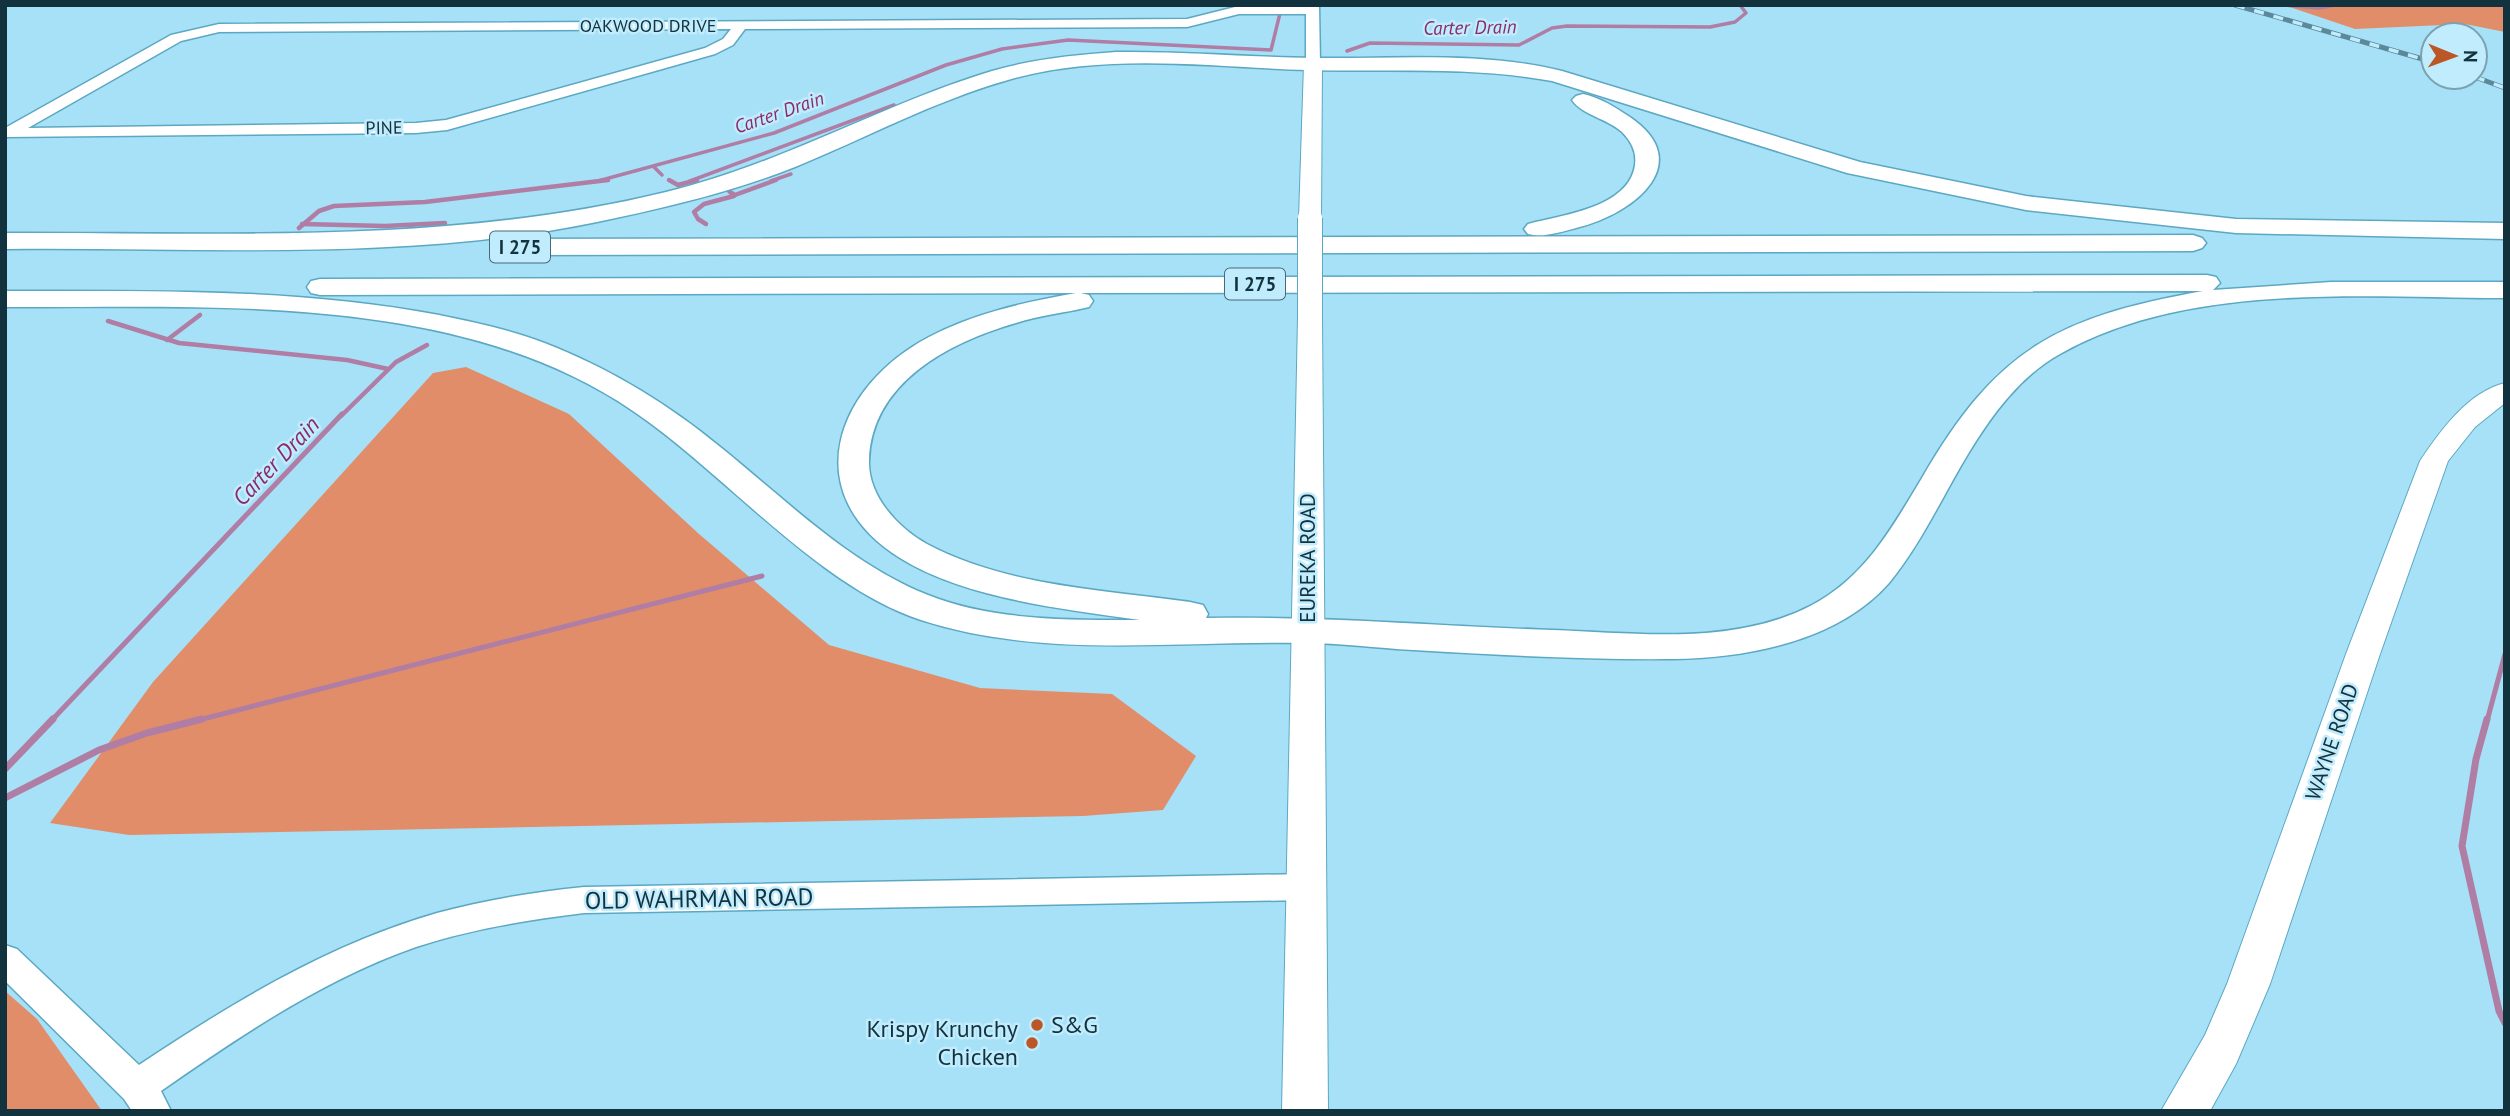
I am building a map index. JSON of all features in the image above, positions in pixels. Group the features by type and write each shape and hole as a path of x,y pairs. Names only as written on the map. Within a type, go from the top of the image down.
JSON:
{"highway":[{"path":"5,241 381,238 467,233 539,224 627,208 716,187 780,165 974,84 1032,67 1129,59 1313,64 1473,64 1545,73 1855,169 1936,187 2063,208 2236,226 2505,231"},
{"path":"1034,245 1479,234 1534,229 1577,221 1605,211 1632,194 1644,180 1648,167 1647,153 1637,135 1615,116 1583,100 1547,89 1492,78 1313,64"},
{"name":"I 275","path":"5,248 1751,243 1905,245 2505,241"},
{"name":"I 275","path":"5,289 2505,281"},
{"path":"1307,630 1011,586 950,568 913,550 883,527 867,507 855,485 851,461 856,428 869,402 885,381 910,361 943,342 1007,316 1052,305 1122,297 1460,292 1597,286"},
{"path":"5,299 310,306 444,324 498,338 565,361 612,384 668,422 852,571 896,597 932,610 983,622 1064,630 1307,630 1524,642 1679,646 1714,644 1791,628 1843,604 1864,587 1894,548 1962,438 1991,398 2018,370 2048,348 2085,330 2138,312 2199,300 2266,293 2505,290"}],"main road":[{"name":"EUREKA ROAD","path":"1305,1111 1313,64"},
{"name":"WAYNE ROAD","path":"2184,1111 2201,1086 2233,1026 2366,640 2434,461 2443,446 2468,418 2505,391"}],"street":[{"name":"OAKWOOD DRIVE","path":"6,133 176,38 209,29 1187,23 1239,10 1313,8"},
{"name":"EUREKA ROAD","path":"1313,8 1313,64"},
{"name":"PINE","path":"6,133 446,125 710,51 728,42 741,25"},
{"name":"OLD WAHRMAN ROAD","path":"145,1099 223,1029 337,966 388,943 472,917 522,906 584,900 1305,887"},
{"path":"5,959 145,1099"}],"shaded area":[{"path":"2284,5 2505,5 2505,32 2489,29 2489,21 2419,21 2419,26 2355,29"},
{"path":"466,367 569,414 699,534 829,645 980,688 1112,694 1196,756 1163,810 1083,816 129,835 50,823 153,682 433,373"},
{"path":"5,991 37,1019 102,1111 5,1111"}],"waterway":[{"name":"Carter Drain","path":"598,181 774,133 946,65 1002,49 1068,40 1271,50 1282,5"},
{"name":"Carter Drain","path":"1347,51 1370,43 1519,45 1552,28 1567,26 1710,27 1735,22 1746,13 1740,5"},
{"path":"2284,5 2319,8 2336,5"},
{"path":"690,181 894,105"},
{"path":"654,167 662,175"},
{"path":"771,181 791,174"},
{"name":"Carter Drain","path":"304,224 319,211 334,206 425,202 608,180"},
{"path":"671,181 669,180 678,185 697,180"},
{"path":"732,193 735,195 776,180"},
{"path":"706,224 698,219 694,212 704,204 734,196 729,191"},
{"path":"304,224 385,226 445,223"},
{"name":"Carter Drain","path":"299,228 304,224"},
{"name":"Carter Drain","path":"168,339 200,315"},
{"path":"108,321 168,339"},
{"name":"Carter Drain","path":"168,339 179,343 347,360 388,369"},
{"name":"Carter Drain","path":"341,416 396,362 427,345"},
{"name":"Carter Drain","path":"51,721 342,414"},
{"path":"195,721 762,576"},
{"path":"2487,721 2505,654"},
{"name":"Carter Drain","path":"5,769 53,719"},
{"path":"5,798 99,750 147,733 202,719"},
{"path":"2487,719 2476,759 2462,846 2499,1011 2505,1023"}],"railway":[{"path":"2235,5 2419,58"},
{"path":"2489,82 2505,88"}],"place":[{"name":"S&G","path":"1037,1025"},
{"name":"Krispy Krunchy Chicken","path":"1032,1043"}]}
